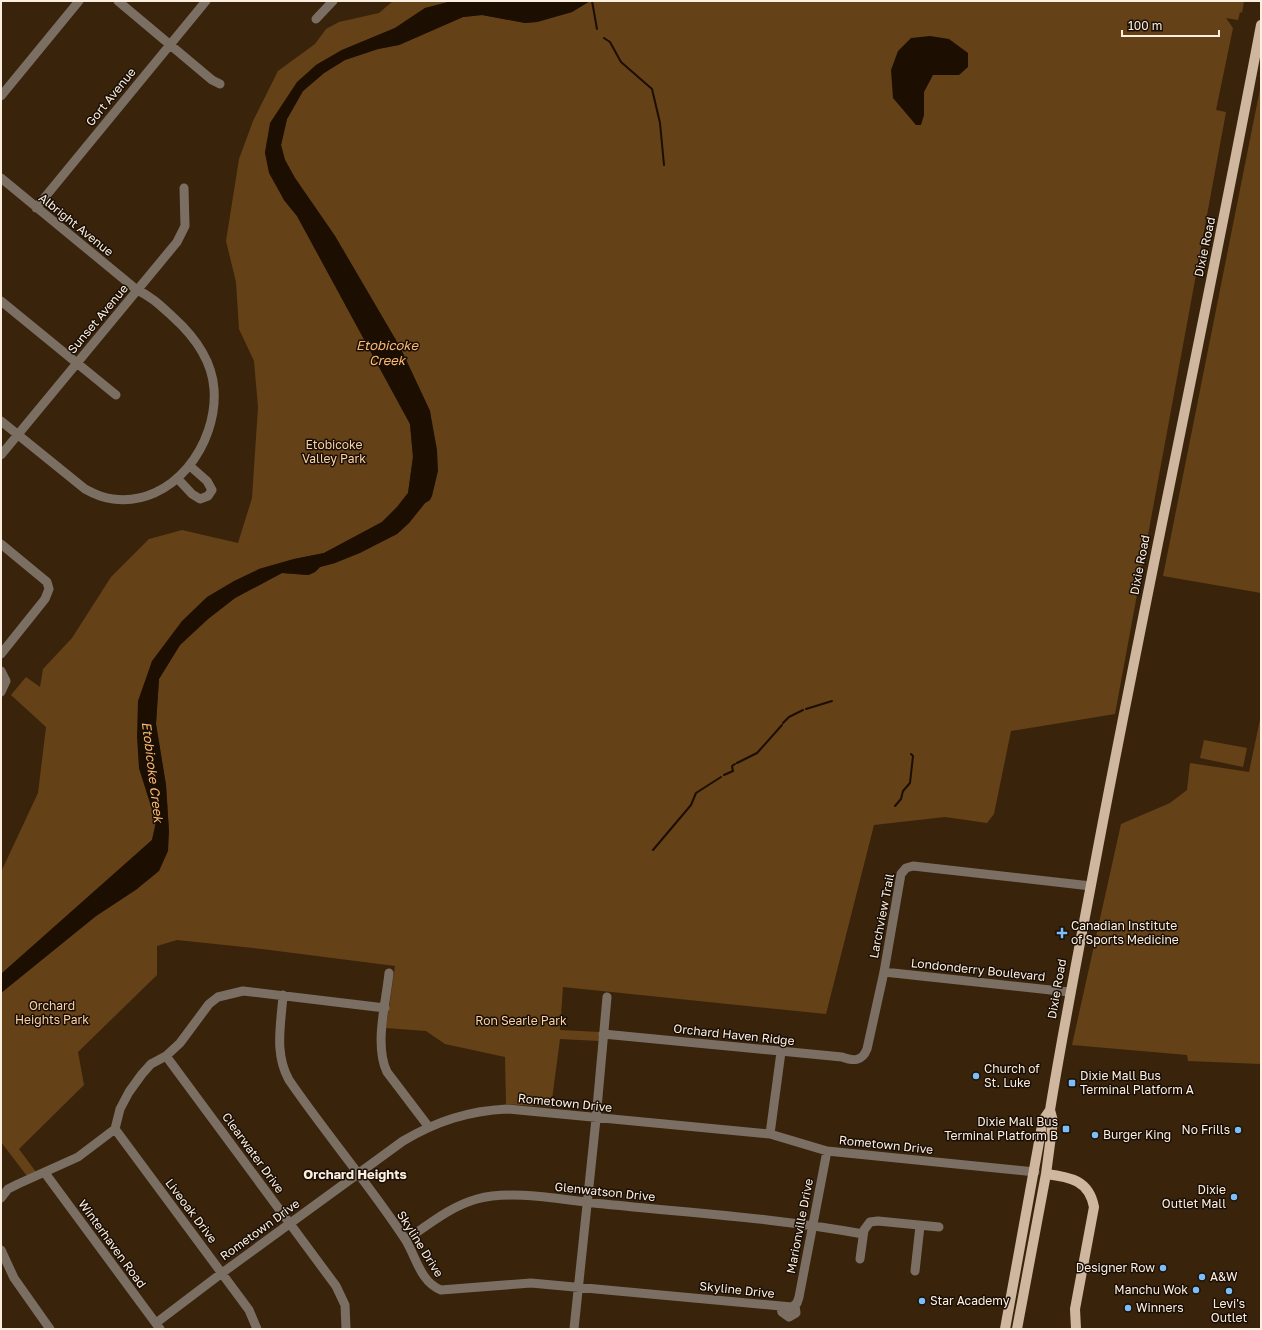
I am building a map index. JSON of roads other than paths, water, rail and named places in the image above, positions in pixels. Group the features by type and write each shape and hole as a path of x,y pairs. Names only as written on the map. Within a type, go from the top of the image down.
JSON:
{"main road":[{"name":"Dixie Road","path":"1017,1329 1046,1174 1053,1121 1050,1110 1070,992 1128,689 1232,177 1261,26"},
{"name":"Dixie Road","path":"1005,1329 1035,1172 1043,1120 1050,1110"},
{"path":"1046,1174 1066,1177 1082,1184 1092,1197 1094,1207 1075,1309 1076,1329"}],"street":[{"path":"1,96 79,1"},
{"path":"118,1 212,80 220,84"},
{"name":"Gort Avenue","path":"36,208 206,1"},
{"path":"316,19 333,1"},
{"name":"Albright Avenue","path":"1,178 137,290 146,294 189,332 205,356 214,389 213,409 209,432 190,466 178,479 150,495 132,500 114,500 99,496 85,489 1,421"},
{"name":"Sunset Avenue","path":"1,455 162,261 182,233 185,226 186,215 184,188"},
{"path":"1,300 116,395"},
{"path":"178,479 192,494 200,499 208,496 212,490 207,481 190,466"},
{"path":"1,544 47,582 49,589 45,600 1,654"},
{"path":"1,671 6,681 1,692"},
{"name":"Larchview Trail","path":"862,1057 867,1049 884,972 901,874 907,867 1091,886"},
{"name":"Londonderry Boulevard","path":"884,972 1070,992"},
{"path":"389,973 380,1043 383,1063 387,1072 428,1126"},
{"path":"1,1198 8,1189 78,1157 115,1129 120,1109 135,1082 151,1064 166,1056 180,1043 209,1004 218,997 243,991 385,1008"},
{"name":"Skyline Drive","path":"283,996 279,1048 285,1072 294,1088 406,1240 425,1278 432,1287 441,1290 531,1283 789,1307 795,1305"},
{"path":"574,1329 607,997"},
{"name":"Orchard Haven Ridge","path":"603,1034 842,1057 852,1060 862,1057"},
{"path":"770,1134 781,1052"},
{"name":"Clearwater Drive","path":"166,1056 340,1292 346,1312 346,1329"},
{"name":"Rometown Drive","path":"158,1326 222,1273 403,1141 428,1126 486,1110 507,1109 596,1119 770,1134 827,1151 1035,1172"},
{"name":"Liveoak Drive","path":"115,1129 249,1310 257,1329"},
{"name":"Marionville Drive","path":"795,1305 799,1297 827,1151"},
{"name":"Winterhaven Road","path":"45,1173 158,1326"},
{"name":"Glenwatson Drive","path":"406,1240 452,1210 477,1199 508,1196 586,1202 813,1225 863,1234"},
{"path":"860,1259 863,1234 866,1225 874,1221 939,1227"},
{"path":"915,1271 920,1226"},
{"path":"1,1250 14,1278 50,1329"}],"water":[{"name":"Etobicoke Creek","path":"452,1 590,1 572,12 537,22 525,23 482,15 463,17 399,45 378,49 345,60 324,73 303,91 287,119 281,145 285,160 295,178 335,236 400,347 430,411 437,450 438,471 432,496 409,523 397,534 360,553 320,567 315,572 308,575 282,573 235,598 208,619 180,645 159,679 156,724 166,785 169,832 168,851 159,871 137,889 96,916 1,993 1,974 152,840 156,822 139,768 137,737 138,701 152,661 182,621 207,597 234,581 259,569 294,559 324,553 382,522 408,493 413,457 410,424 297,216 284,200 269,173 265,153 270,123 297,82 316,65 342,50 395,28 425,8"},
{"path":"930,36 949,39 968,53 968,67 959,75 933,75 924,92 924,115 921,125 916,125 893,98 891,70 898,51 911,38"}],"waterway":[{"path":"592,1 597,29"},
{"path":"604,38 610,42 621,62 652,89 660,123 664,165"},
{"path":"806,709 832,701"},
{"path":"783,723 789,717 803,710"},
{"path":"737,763 757,753 782,725"},
{"path":"895,806 901,799 903,791 910,783 913,756 911,754"},
{"path":"724,775 733,771 732,766 735,764"},
{"path":"653,850 691,805 696,793 721,777"}],"place":[{"name":"Canadian Institute of Sports Medicine","path":"1062,933"},
{"name":"Church of St. Luke","path":"976,1076"},
{"name":"Dixie Mall Bus Terminal Platform A","path":"1072,1083"},
{"name":"Dixie Mall Bus Terminal Platform B","path":"1066,1129"},
{"name":"No Frills","path":"1238,1130"},
{"name":"Burger King","path":"1095,1135"},
{"name":"Dixie Outlet Mall","path":"1234,1197"},
{"name":"Designer Row","path":"1163,1268"},
{"name":"A&W","path":"1202,1277"},
{"name":"Manchu Wok","path":"1196,1290"},
{"name":"Levi's Outlet","path":"1229,1291"},
{"name":"Star Academy","path":"922,1301"},
{"name":"Winners","path":"1128,1308"}],"district":[{"name":"Orchard Heights","path":"355,1174"}],"park label":[{"name":"Etobicoke Valley Park","path":"334,452"},
{"name":"Orchard Heights Park","path":"52,1013"},
{"name":"Ron Searle Park","path":"521,1021"}]}
